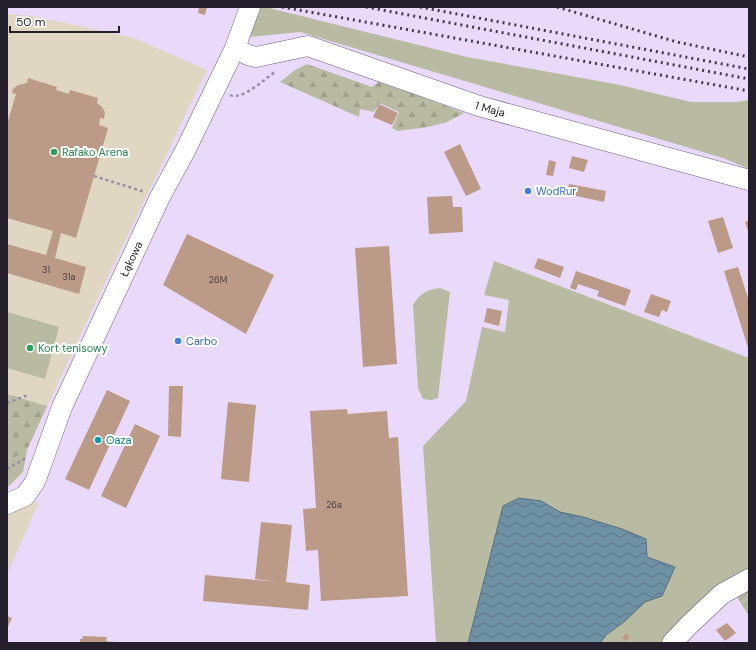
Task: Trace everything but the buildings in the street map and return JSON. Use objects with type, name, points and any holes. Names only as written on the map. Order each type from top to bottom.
[{"type":"street","name":"Łąkowa","points":[[7,504],[25,496],[35,482],[62,407],[160,197],[185,151],[235,48],[250,7]]},
{"type":"street","name":"1 Maja","points":[[235,48],[248,55],[256,57],[308,46],[479,106],[749,180]]},
{"type":"street","points":[[672,643],[722,594],[749,579]]},
{"type":"path","points":[[215,88],[233,97],[244,95],[278,69]]},
{"type":"path","points":[[94,176],[160,197]]},
{"type":"path","points":[[7,403],[28,395]]},
{"type":"shaded area","points":[[7,15],[32,16],[134,38],[207,70],[27,450],[7,462]]},
{"type":"shaded area","points":[[39,502],[7,574],[7,510],[22,505]]},
{"type":"green space","points":[[261,7],[467,57],[620,85],[691,102],[737,102],[749,100],[749,169],[723,158],[300,32],[249,37]]},
{"type":"green space","points":[[307,64],[372,87],[378,82],[464,113],[447,122],[428,127],[398,131],[392,128],[399,112],[379,103],[374,112],[360,109],[359,117],[280,82],[295,70]]},
{"type":"green space","points":[[494,261],[749,358],[749,581],[664,643],[436,643],[423,446],[466,401],[482,327],[505,332],[509,300],[484,295]]},
{"type":"green space","points":[[440,288],[450,292],[438,398],[431,400],[423,399],[418,388],[413,305],[424,293]]},
{"type":"green space","name":"Kort tenisowy","points":[[7,312],[59,327],[45,379],[7,368]]},
{"type":"green space","points":[[7,394],[47,406],[27,450],[7,462]]},
{"type":"green space","points":[[27,450],[23,472],[7,488],[7,462]]},
{"type":"green space","points":[[749,581],[749,616],[732,589]]},
{"type":"water","points":[[519,498],[541,501],[560,512],[583,517],[622,529],[646,539],[647,557],[675,567],[662,596],[645,602],[625,621],[606,635],[600,643],[468,643],[503,506]]},
{"type":"railway","points":[[282,7],[749,91]]},
{"type":"railway","points":[[366,7],[749,79]]},
{"type":"railway","points":[[420,7],[749,69]]},
{"type":"railway","points":[[557,7],[677,42],[749,57]]},
{"type":"place","name":"Rafako Arena","points":[[54,152]]},
{"type":"place","name":"WodRur","points":[[528,191]]},
{"type":"place","name":"Carbo","points":[[178,341]]},
{"type":"place","name":"Kort tenisowy","points":[[30,348]]},
{"type":"place","name":"Oaza","points":[[98,440]]}]
